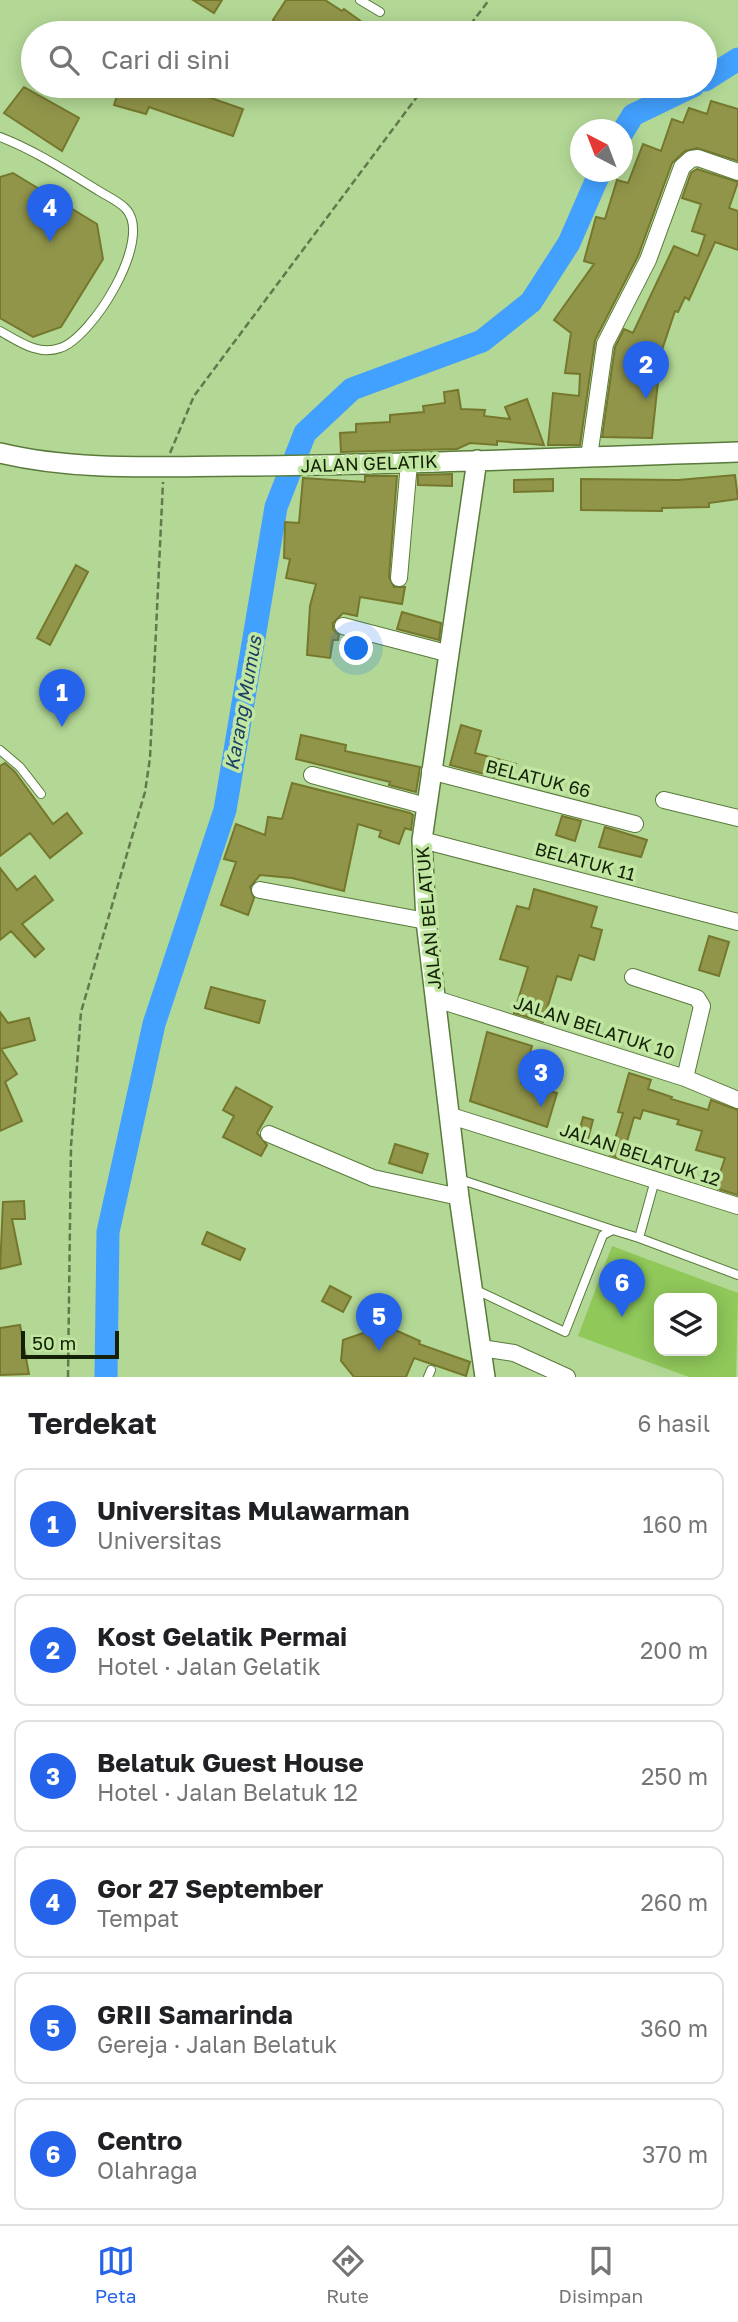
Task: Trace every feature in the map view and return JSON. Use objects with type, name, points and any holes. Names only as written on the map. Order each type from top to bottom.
[{"type":"street","points":[[589,457],[604,344],[648,260],[682,167],[691,159],[698,158],[738,173]]},
{"type":"street","name":"JALAN GELATIK","points":[[0,453],[64,464],[163,467],[318,466],[738,452]]},
{"type":"street","name":"JALAN BELATUK","points":[[477,460],[422,840],[426,921],[458,1188],[485,1377]]},
{"type":"street","points":[[399,578],[409,463]]},
{"type":"street","points":[[343,626],[450,654]]},
{"type":"street","name":"BELATUK 66","points":[[430,771],[635,824]]},
{"type":"street","points":[[312,775],[426,806]]},
{"type":"street","points":[[664,800],[738,818]]},
{"type":"street","name":"BELATUK 11","points":[[422,840],[738,922]]},
{"type":"street","points":[[260,890],[426,921]]},
{"type":"street","points":[[633,977],[697,998],[702,1006],[685,1078]]},
{"type":"street","name":"JALAN BELATUK 10","points":[[436,999],[685,1078],[738,1100]]},
{"type":"street","name":"JALAN BELATUK 12","points":[[451,1116],[738,1206]]},
{"type":"street","points":[[269,1134],[373,1178],[458,1188]]},
{"type":"street","points":[[481,1348],[514,1353],[567,1377]]},
{"type":"lane","points":[[360,0],[380,12]]},
{"type":"lane","points":[[0,137],[33,149],[127,209],[133,228],[130,258],[92,322],[61,348],[40,350],[23,345],[0,331]]},
{"type":"lane","points":[[0,750],[20,767],[41,793]]},
{"type":"lane","points":[[639,1238],[655,1180]]},
{"type":"lane","points":[[458,1188],[639,1238],[738,1275]]},
{"type":"lane","points":[[472,1288],[565,1332],[603,1235],[613,1230]]},
{"type":"path","points":[[473,21],[489,0]]},
{"type":"path","points":[[68,1377],[71,1146],[81,1012],[145,792],[150,758],[163,467],[194,396],[416,98]]},
{"type":"green space","points":[[612,1246],[738,1293],[736,1377],[689,1377],[578,1336]]},
{"type":"building","points":[[193,0],[222,0],[214,13]]},
{"type":"building","points":[[286,0],[325,0],[360,21],[275,21]]},
{"type":"building","points":[[21,91],[21,98],[44,98],[79,118],[62,151],[4,113]]},
{"type":"building","points":[[116,98],[211,98],[243,109],[233,136],[149,107],[146,114],[114,105]]},
{"type":"building","points":[[711,101],[738,109],[738,161],[697,148],[685,151],[672,163],[638,256],[595,340],[580,445],[548,445],[553,393],[579,396],[580,374],[565,373],[571,333],[554,320],[594,264],[584,261],[596,217],[605,219],[616,182],[633,182],[633,170],[643,144],[661,151],[672,119],[683,123],[689,108],[707,114]]},
{"type":"building","points":[[697,169],[738,182],[729,208],[738,211],[738,250],[715,242],[689,300],[685,297],[678,312],[675,311],[661,353],[652,438],[602,437],[615,347],[624,329],[633,333],[674,246],[698,256],[705,235],[692,231],[701,204],[682,198],[691,173]]},
{"type":"building","points":[[13,173],[97,224],[103,259],[61,327],[33,337],[0,318],[0,177]]},
{"type":"building","points":[[458,390],[461,409],[485,410],[484,416],[510,419],[505,407],[527,399],[544,445],[497,441],[497,445],[470,443],[457,449],[341,452],[340,433],[356,432],[356,424],[390,422],[390,415],[424,412],[423,406],[445,403],[444,392]]},
{"type":"building","points":[[452,474],[452,486],[418,485],[418,475]]},
{"type":"building","points":[[735,475],[738,499],[709,503],[709,507],[662,508],[662,511],[581,510],[581,479],[678,480]]},
{"type":"building","points":[[365,476],[397,476],[389,577],[394,587],[405,587],[402,604],[360,597],[357,616],[343,613],[333,623],[333,629],[339,635],[338,640],[333,640],[330,658],[307,655],[310,606],[316,584],[286,578],[290,559],[284,558],[285,522],[299,523],[303,478],[365,482]]},
{"type":"building","points":[[553,479],[553,491],[514,492],[514,480]]},
{"type":"building","points":[[76,565],[88,572],[50,645],[37,638]]},
{"type":"building","points":[[402,612],[441,623],[439,640],[397,629]]},
{"type":"building","points":[[461,725],[481,731],[475,753],[516,764],[511,781],[450,765]]},
{"type":"building","points":[[301,735],[346,745],[345,751],[420,767],[416,792],[389,785],[390,782],[296,759]]},
{"type":"building","points":[[5,763],[15,772],[53,824],[67,813],[82,833],[50,858],[30,833],[0,856],[0,766]]},
{"type":"building","points":[[292,783],[410,813],[413,815],[411,830],[405,828],[399,844],[379,837],[381,831],[358,824],[344,891],[292,878],[260,875],[250,887],[254,898],[248,915],[221,905],[236,862],[224,859],[236,824],[265,835],[268,817],[282,819]]},
{"type":"building","points":[[562,816],[581,821],[575,841],[556,835]]},
{"type":"building","points":[[605,827],[647,840],[641,857],[599,847]]},
{"type":"building","points":[[0,868],[17,890],[35,876],[53,900],[22,924],[44,949],[35,957],[11,931],[0,940]]},
{"type":"building","points":[[534,889],[597,907],[591,927],[602,930],[594,960],[579,955],[571,980],[557,976],[543,1022],[514,1013],[528,967],[500,959],[517,906],[529,909]]},
{"type":"building","points":[[709,936],[729,942],[719,976],[699,970]]},
{"type":"building","points":[[211,987],[265,1001],[259,1023],[205,1008]]},
{"type":"building","points":[[0,1012],[8,1023],[29,1018],[35,1040],[1,1049],[17,1074],[5,1082],[22,1121],[0,1131]]},
{"type":"building","points":[[487,1032],[532,1046],[521,1083],[557,1093],[547,1127],[470,1101]]},
{"type":"building","points":[[629,1073],[651,1080],[648,1089],[672,1097],[671,1099],[708,1110],[711,1100],[738,1110],[738,1195],[715,1188],[725,1158],[696,1150],[702,1131],[677,1124],[679,1120],[643,1110],[640,1119],[634,1117],[622,1159],[610,1155],[623,1113],[618,1112]]},
{"type":"building","points":[[236,1087],[272,1107],[257,1133],[267,1145],[261,1156],[223,1137],[234,1116],[223,1110]]},
{"type":"building","points":[[583,1117],[593,1120],[588,1139],[578,1136]]},
{"type":"building","points":[[395,1144],[428,1154],[422,1173],[389,1163]]},
{"type":"building","points":[[24,1201],[25,1219],[12,1219],[21,1264],[0,1269],[3,1202]]},
{"type":"building","points":[[207,1232],[245,1249],[240,1260],[202,1244]]},
{"type":"building","points":[[330,1286],[351,1297],[343,1312],[322,1301]]},
{"type":"building","points":[[20,1325],[29,1374],[0,1375],[0,1328]]},
{"type":"building","points":[[395,1330],[420,1341],[419,1344],[470,1362],[466,1376],[414,1358],[406,1377],[354,1377],[341,1361],[343,1340],[369,1331]]},
{"type":"waterway","name":"Karang Mumus","points":[[717,72],[738,59]]},
{"type":"waterway","name":"Karang Mumus","points":[[631,119],[633,115],[668,98]]},
{"type":"waterway","name":"Karang Mumus","points":[[106,1377],[108,1232],[154,1024],[225,810],[276,507],[305,433],[352,389],[482,341],[531,302],[569,243],[596,182]]},
{"type":"place","name":"Gor 27 September","points":[[50,242]]},
{"type":"place","name":"Kost Gelatik Permai","points":[[646,399]]},
{"type":"place","name":"Universitas Mulawarman","points":[[62,727]]},
{"type":"place","name":"Belatuk Guest House","points":[[541,1107]]},
{"type":"place","name":"Centro","points":[[622,1317]]},
{"type":"place","name":"GRII Samarinda","points":[[379,1351]]}]
